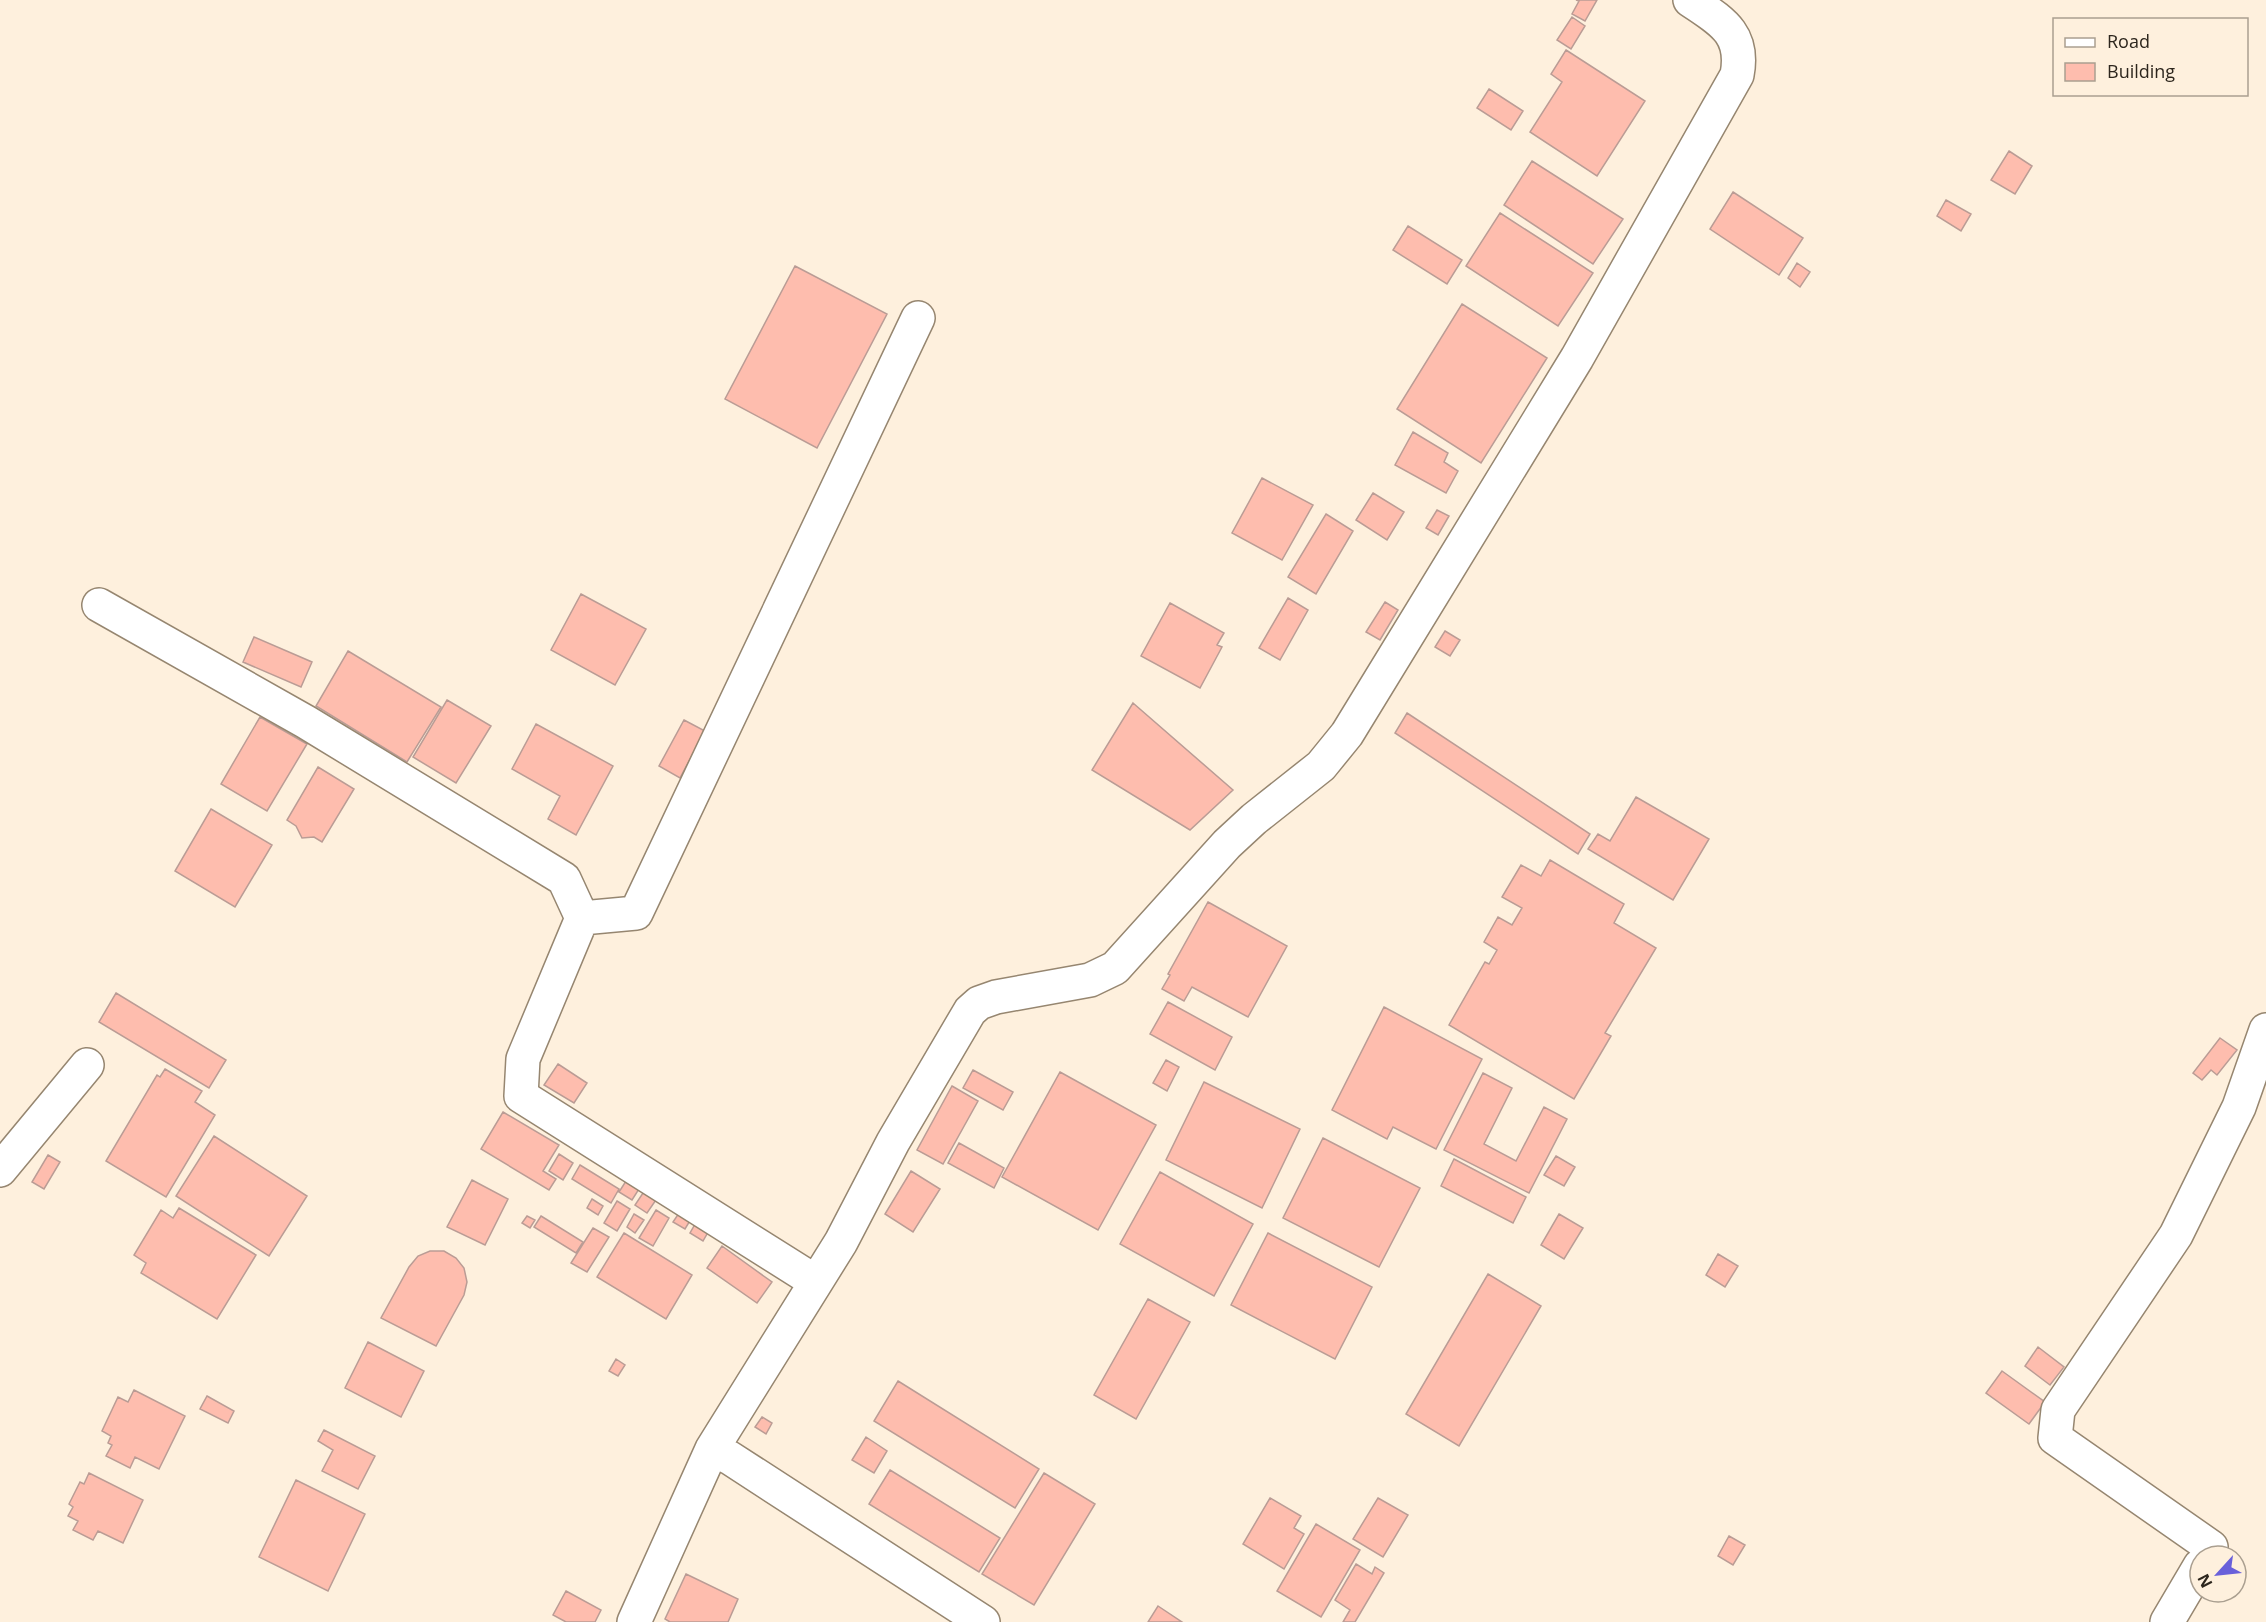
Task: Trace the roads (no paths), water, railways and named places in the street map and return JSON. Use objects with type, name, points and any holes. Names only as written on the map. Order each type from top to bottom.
[{"type":"street","points":[[634,1622],[712,1449],[841,1242],[893,1142],[970,1011],[979,1003],[996,997],[1090,980],[1115,968],[1227,844],[1254,819],[1321,766],[1347,734],[1577,358],[1737,75],[1740,61],[1733,35],[1725,24],[1690,0]]},
{"type":"street","points":[[582,918],[636,913],[918,318]]},
{"type":"street","points":[[99,605],[306,722],[564,879],[582,918],[523,1059],[521,1096],[816,1282]]},
{"type":"street","points":[[2207,1544],[2055,1438],[2058,1410],[2176,1235],[2239,1107],[2266,1030]]},
{"type":"street","points":[[0,1170],[87,1065]]},
{"type":"street","points":[[712,1449],[730,1458],[983,1622]]},
{"type":"street","points":[[2167,1622],[2188,1586]]}]
